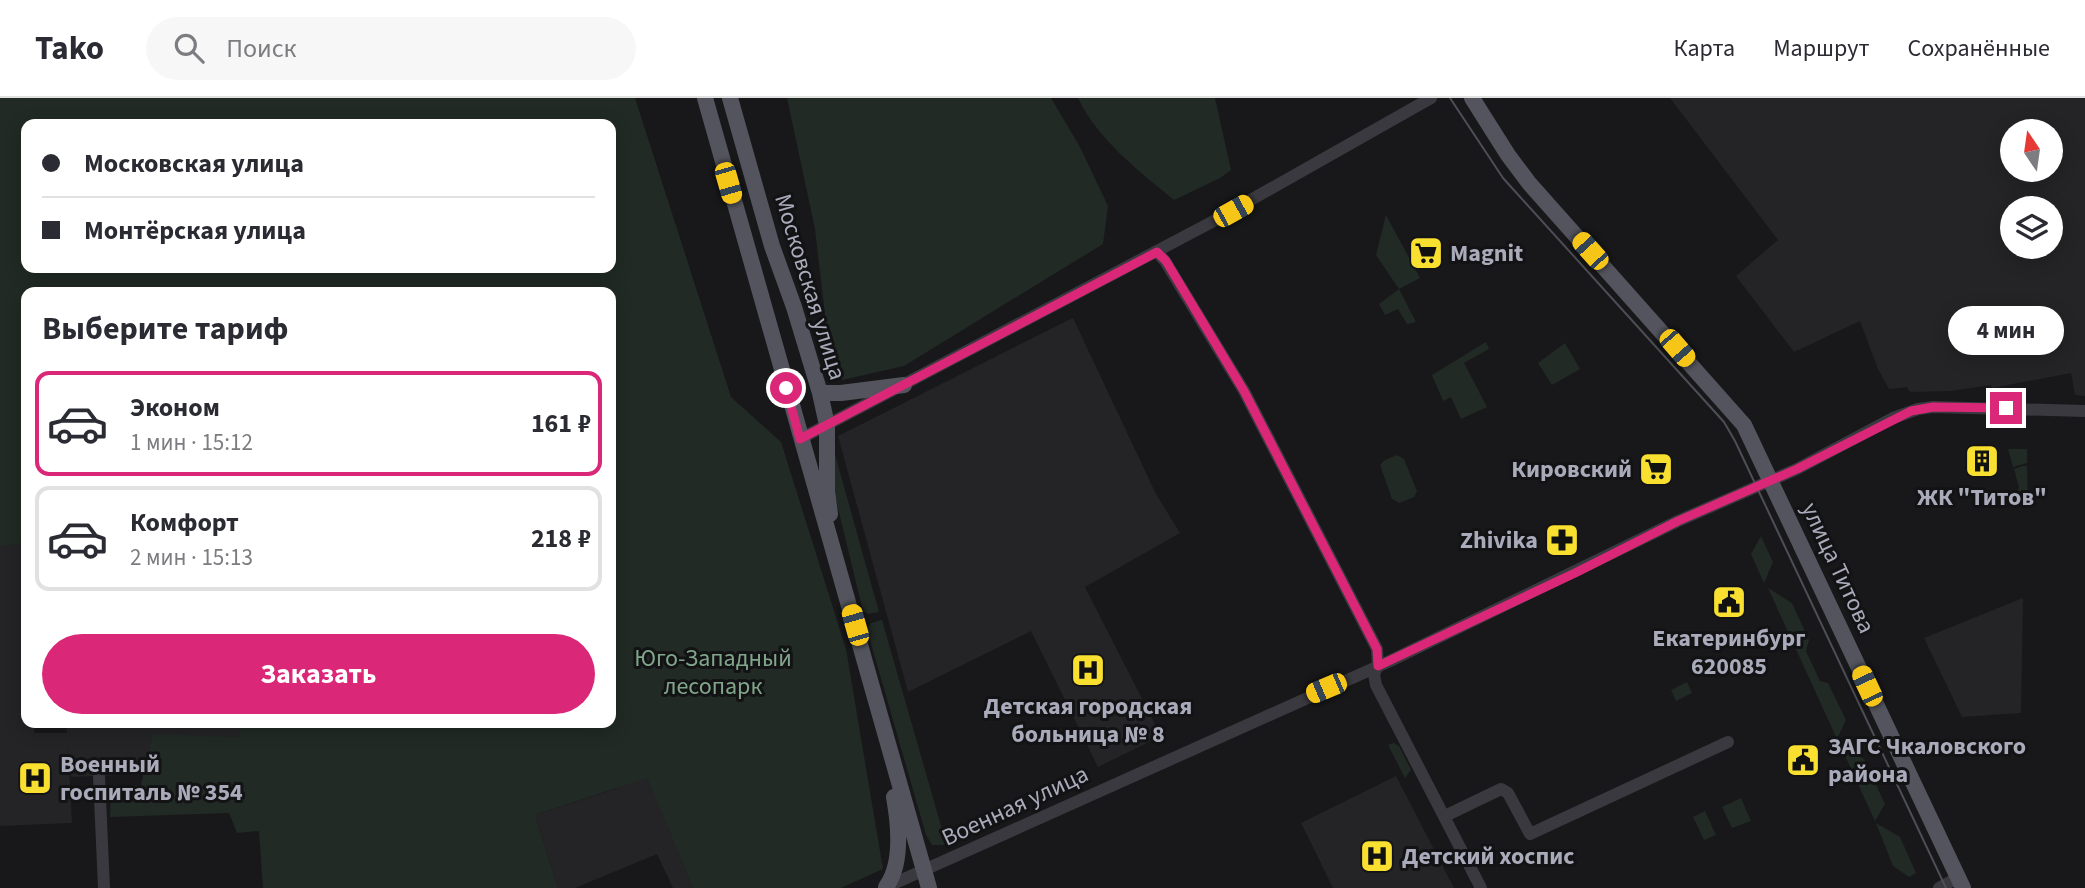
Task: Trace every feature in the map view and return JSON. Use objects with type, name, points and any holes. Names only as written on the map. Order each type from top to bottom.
[{"type":"main road","name":"Московская улица","points":[[705,98],[929,888]]},
{"type":"main road","name":"Московская улица","points":[[730,98],[772,246],[820,393],[827,425],[827,491],[840,575]]},
{"type":"main road","name":"улица Титова","points":[[1472,98],[1529,183],[1738,417],[1751,436],[1960,883]]},
{"type":"main road","points":[[820,393],[904,385]]},
{"type":"main road","points":[[885,888],[895,872],[899,824],[890,773],[892,761]]},
{"type":"street","points":[[800,439],[1157,252],[1431,98]]},
{"type":"street","points":[[1157,252],[1166,261],[1259,419],[1377,649],[1378,666],[1374,674],[1376,685],[1481,888]]},
{"type":"street","name":"Военная улица","points":[[885,888],[1378,666],[1797,469],[1893,418],[1918,408],[2085,411]]},
{"type":"street","points":[[1445,816],[1501,789],[1508,793],[1530,834],[1728,741]]},
{"type":"street","points":[[99,776],[103,888]]},
{"type":"street","points":[[1938,888],[1960,883]]},
{"type":"shaded area","points":[[1670,98],[2085,98],[2085,396],[2075,395],[2071,373],[1992,388],[1991,385],[1951,391],[1910,392],[1907,387],[1889,389],[1878,369],[1860,321],[1794,352],[1736,276],[1778,240]]},
{"type":"shaded area","points":[[1073,318],[1156,494],[1180,533],[1085,587],[1161,736],[1098,767],[1031,631],[908,692],[838,436]]},
{"type":"shaded area","points":[[21,544],[21,728],[34,728],[34,733],[67,733],[66,728],[297,728],[299,768],[71,777],[68,747],[72,823],[0,826],[0,547]]},
{"type":"shaded area","points":[[2023,598],[2021,713],[1962,717],[1924,638]]},
{"type":"shaded area","points":[[641,762],[693,888],[673,888],[657,854],[575,888],[558,888],[535,815],[618,788]]},
{"type":"shaded area","name":"Детский хоспис","points":[[1396,776],[1454,888],[1333,888],[1301,823]]},
{"type":"green space","name":"Юго-Западный лесопарк","points":[[0,98],[635,98],[731,397],[781,442],[846,649],[883,869],[841,888],[693,888],[647,778],[535,815],[558,888],[263,888],[259,831],[237,833],[229,813],[110,817],[111,785],[141,785],[153,734],[239,737],[240,728],[616,728],[616,287],[21,287],[21,544],[0,547]]},
{"type":"green space","points":[[787,98],[1051,98],[1080,147],[1108,206],[1103,244],[904,366],[842,380],[827,332],[815,229]]},
{"type":"green space","points":[[1078,98],[1215,98],[1231,170],[1174,200],[1108,141]]},
{"type":"green space","points":[[1386,215],[1420,278],[1399,289],[1376,255]]},
{"type":"green space","points":[[1399,289],[1416,322],[1407,324],[1398,309],[1385,315],[1379,304]]},
{"type":"green space","points":[[1486,342],[1489,349],[1464,363],[1487,407],[1461,419],[1451,397],[1443,401],[1432,375]]},
{"type":"green space","points":[[1565,343],[1580,369],[1552,385],[1538,363]]},
{"type":"green space","points":[[833,447],[879,612],[868,614],[863,611],[833,488]]},
{"type":"green space","points":[[2008,449],[2027,449],[2027,463],[2013,467]]},
{"type":"green space","points":[[1397,455],[1404,459],[1417,491],[1414,497],[1399,503],[1392,499],[1380,465]]},
{"type":"green space","points":[[2027,466],[2028,500],[2020,503],[2014,469]]},
{"type":"green space","points":[[1761,536],[1773,562],[1764,583],[1751,554]]},
{"type":"green space","points":[[1768,588],[1792,603],[1809,640],[1806,651],[1820,681],[1828,683],[1846,720],[1837,739]]},
{"type":"green space","points":[[882,620],[946,843],[943,845],[932,845],[926,835],[867,630],[871,623]]},
{"type":"green space","points":[[1687,682],[1692,693],[1676,701],[1671,690]]},
{"type":"green space","points":[[1393,743],[1399,746],[1411,770],[1405,778],[1388,745]]},
{"type":"green space","points":[[1840,745],[1864,759],[1885,804],[1875,821]]},
{"type":"green space","points":[[1741,798],[1751,821],[1732,828],[1722,807]]},
{"type":"green space","points":[[1705,811],[1716,835],[1704,840],[1693,817]]},
{"type":"green space","points":[[1876,823],[1900,837],[1916,873],[1909,877],[1893,866]]},
{"type":"tram line","points":[[1450,98],[1503,178],[1724,422],[1946,888]]},
{"type":"place","name":"Magnit","points":[[1426,253]]},
{"type":"place","name":"ЖК \"Титов\"","points":[[1982,461]]},
{"type":"place","name":"Кировский","points":[[1656,469]]},
{"type":"place","name":"Zhivika","points":[[1562,540]]},
{"type":"place","name":"Екатеринбург 620085","points":[[1729,602]]},
{"type":"place","name":"Детская городская больница № 8","points":[[1088,670]]},
{"type":"place","name":"ЗАГС Чкаловского района","points":[[1803,760]]},
{"type":"place","name":"Военный госпиталь № 354","points":[[35,778]]},
{"type":"place","name":"Детский хоспис","points":[[1377,856]]},
{"type":"route","points":[[786,388],[800,439],[1157,252],[1166,261],[1265,429],[1377,649],[1378,666],[1678,521],[1755,485],[1797,469],[1893,418],[1918,408],[2006,408]]}]
